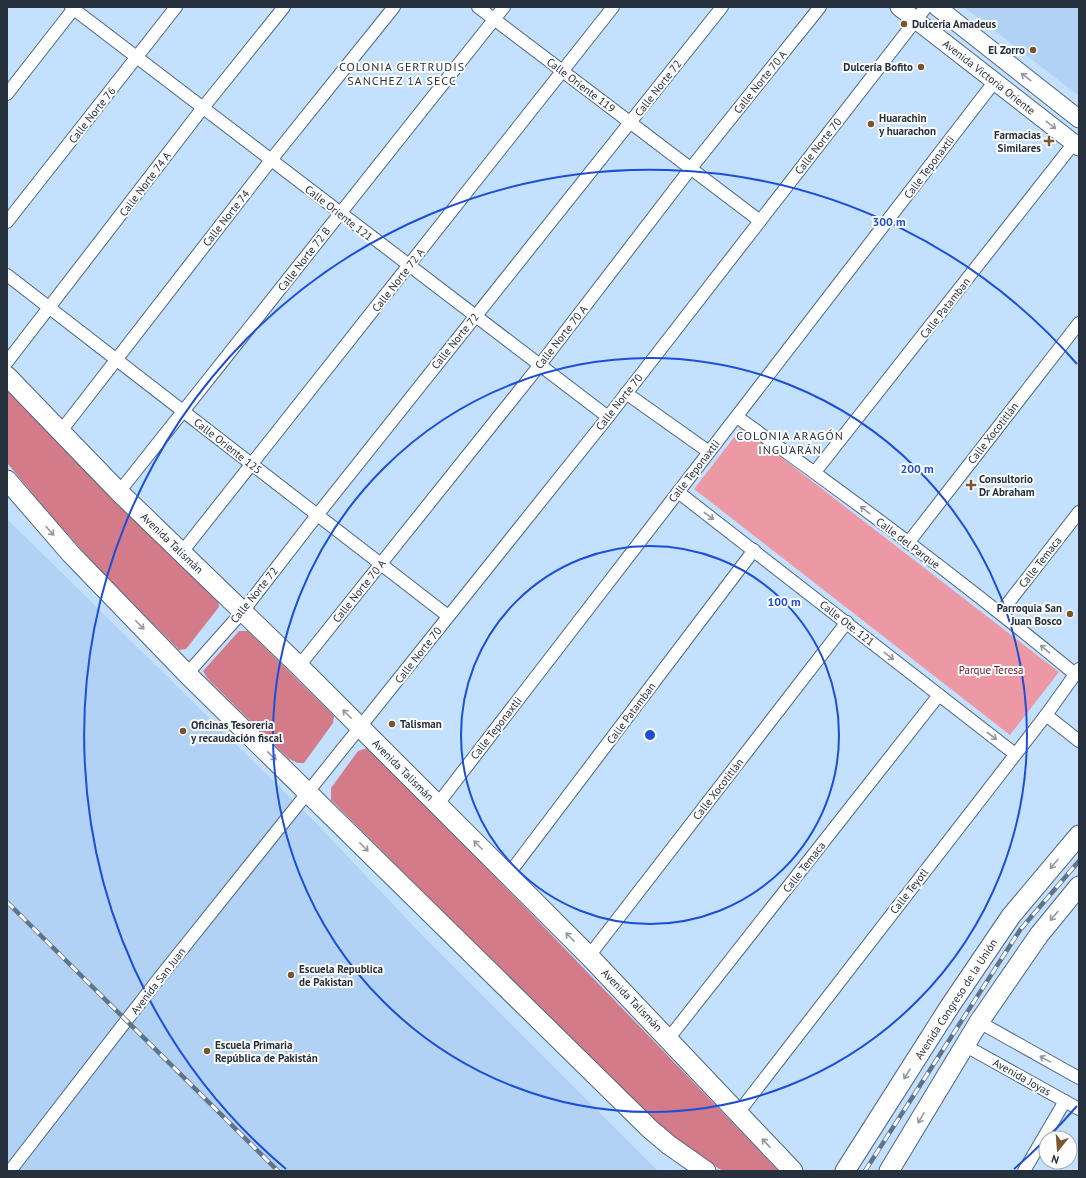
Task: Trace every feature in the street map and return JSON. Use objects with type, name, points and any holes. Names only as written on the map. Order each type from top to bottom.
[{"type":"main road","name":"Avenida Talismán","points":[[7,376],[119,492],[299,666],[589,956],[669,1038],[793,1171]]},
{"type":"main road","points":[[7,480],[71,554],[187,674],[650,1129],[668,1145],[706,1171]]},
{"type":"main road","name":"Avenida Congreso de la Unión","points":[[845,1171],[950,1006],[1011,916],[1079,835]]},
{"type":"main road","points":[[889,1171],[979,1022],[1039,935],[1079,886]]},
{"type":"street","name":"Calle Norte 76","points":[[7,222],[176,7]]},
{"type":"street","name":"Calle Norte 74 A","points":[[7,362],[202,108],[284,7]]},
{"type":"street","name":"Calle Norte 74","points":[[61,431],[271,160],[394,7]]},
{"type":"street","name":"Calle Oriente 119","points":[[478,7],[760,221]]},
{"type":"street","name":"Calle Norte 72 B","points":[[119,492],[504,7]]},
{"type":"street","name":"Calle Norte 72 A","points":[[182,552],[409,267],[613,7]]},
{"type":"street","name":"Calle Norte 72","points":[[187,674],[242,611],[722,7]]},
{"type":"street","name":"Calle Norte 70 A","points":[[299,666],[539,366],[691,168],[820,7]]},
{"type":"street","name":"Avenida Victoria Oriente","points":[[899,7],[1077,145]]},
{"type":"street","name":"Calle Norte 70","points":[[309,793],[448,616],[608,417],[926,7]]},
{"type":"street","name":"Avenida Victoria Oriente","points":[[937,7],[1079,119]]},
{"type":"street","name":"Calle Oriente 121","points":[[73,8],[409,267],[608,417]]},
{"type":"street","points":[[7,94],[73,8]]},
{"type":"street","name":"Calle Teponaxtli","points":[[437,805],[995,81]]},
{"type":"street","name":"Calle Patamban","points":[[815,472],[1077,145]]},
{"type":"street","name":"Calle Oriente 125","points":[[7,275],[252,465],[382,563],[448,616]]},
{"type":"street","name":"Calle Xocotitlán","points":[[908,543],[1079,323]]},
{"type":"street","points":[[626,393],[709,452]]},
{"type":"street","name":"Calle del Parque","points":[[737,417],[815,472],[1077,672]]},
{"type":"street","points":[[7,486],[29,507]]},
{"type":"street","name":"Calle Ote. 121","points":[[678,492],[1015,754]]},
{"type":"street","name":"Calle Temaca","points":[[1000,612],[1079,512]]},
{"type":"street","name":"Calle Patamban","points":[[508,875],[754,550]]},
{"type":"street","name":"Calle Xocotitlán","points":[[589,956],[847,622]]},
{"type":"street","name":"Calle Teyotl","points":[[738,1113],[1046,715],[1077,672]]},
{"type":"street","name":"Calle Temaca","points":[[669,1038],[939,695]]},
{"type":"street","points":[[1046,715],[1079,741]]},
{"type":"street","name":"Avenida San Juan","points":[[10,1171],[160,977],[309,793]]},
{"type":"street","points":[[979,1022],[1078,1076]]},
{"type":"street","name":"Avenida Joyas","points":[[964,1045],[1079,1109]]},
{"type":"street","points":[[1024,1171],[1065,1101]]},
{"type":"shaded area","points":[[964,7],[1079,7],[1079,96]]},
{"type":"shaded area","points":[[7,390],[218,599],[219,607],[186,649],[179,650],[98,568],[53,518],[7,463]]},
{"type":"shaded area","points":[[7,519],[315,822],[423,936],[658,1171],[7,1171]]},
{"type":"shaded area","points":[[239,631],[248,631],[334,716],[333,723],[304,763],[298,763],[289,759],[207,678],[203,671]]},
{"type":"shaded area","points":[[367,748],[379,756],[779,1171],[723,1171],[685,1148],[628,1096],[331,800],[331,788],[358,751]]},
{"type":"green space","name":"Parque Teresa","points":[[742,427],[1059,672],[1010,735],[694,489]]},
{"type":"railway","points":[[865,1171],[1020,930],[1079,861]]},
{"type":"railway","points":[[7,902],[278,1171]]},
{"type":"place","name":"Dulcería Amadeus","points":[[904,24]]},
{"type":"place","name":"El Zorro","points":[[1033,50]]},
{"type":"place","name":"Dulcería Bofito","points":[[921,67]]},
{"type":"place","name":"Huarachin y huarachon","points":[[871,124]]},
{"type":"place","name":"Farmacias Similares","points":[[1049,141]]},
{"type":"place","name":"Consultorio Dr Abraham","points":[[971,485]]},
{"type":"place","name":"Parroquia San Juan Bosco","points":[[1070,614]]},
{"type":"place","name":"Talisman","points":[[392,724]]},
{"type":"place","name":"Oficinas Tesoreria y recaudación fiscal","points":[[183,731]]},
{"type":"place","name":"Escuela Republica de Pakistan","points":[[291,975]]},
{"type":"place","name":"Escuela Primaria República de Pakistán","points":[[207,1051]]},
{"type":"district","name":"COLONIA GERTRUDIS SANCHEZ 1A SECC","points":[[402,74]]},
{"type":"district","name":"COLONIA ARAGÓN INGUARÁN","points":[[790,443]]}]
